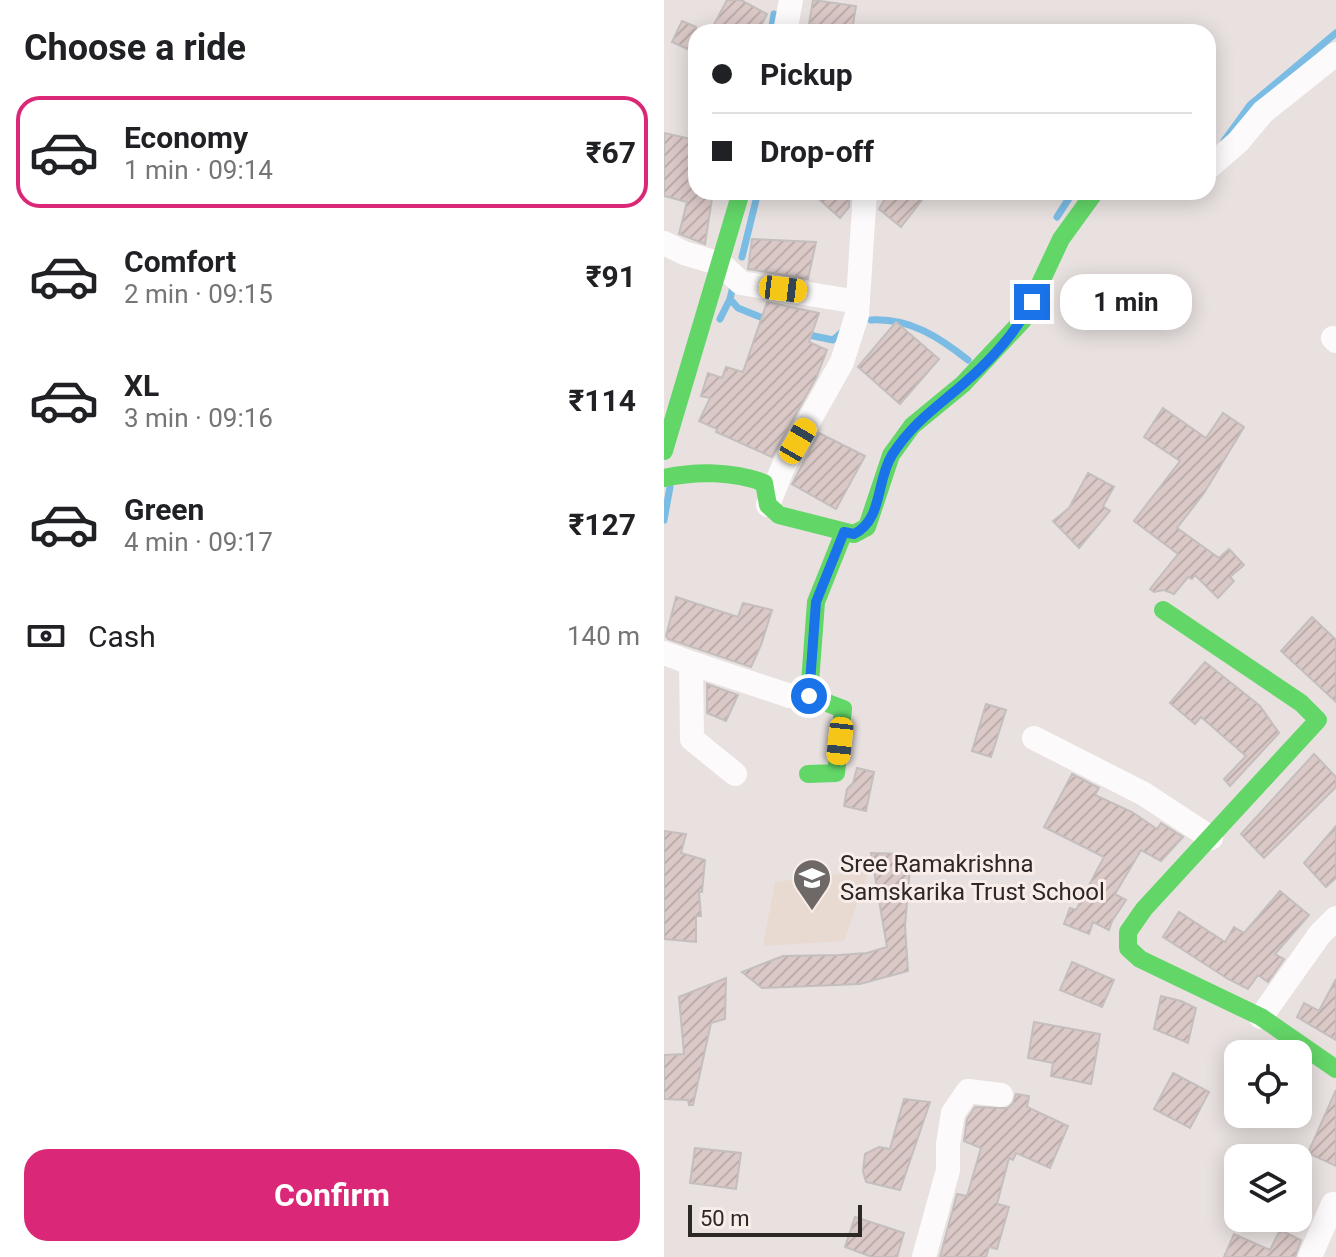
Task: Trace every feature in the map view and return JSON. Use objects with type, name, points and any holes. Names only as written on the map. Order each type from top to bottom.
[{"type":"street","points":[[1216,161],[1238,142],[1263,112],[1336,54]]},
{"type":"street","points":[[664,451],[739,200]]},
{"type":"street","points":[[768,505],[783,467],[842,362],[857,315],[864,200]]},
{"type":"street","points":[[664,478],[724,476],[759,480],[764,483],[768,505],[779,515],[854,534],[867,527],[886,466],[912,426],[963,384],[1023,320],[1061,239],[1089,200]]},
{"type":"street","points":[[664,243],[684,253],[721,264],[741,283],[858,302]]},
{"type":"street","points":[[808,774],[836,773],[843,709],[809,696],[816,602],[844,532]]},
{"type":"street","points":[[1163,610],[1301,703],[1318,720],[1131,926],[1126,939],[1128,948],[1140,959],[1261,1017],[1336,1069]]},
{"type":"street","points":[[664,653],[790,696]]},
{"type":"street","points":[[691,663],[692,739],[735,774]]},
{"type":"street","points":[[1034,738],[1144,794],[1211,838]]},
{"type":"street","points":[[1261,1017],[1320,934],[1336,918]]},
{"type":"street","points":[[924,1257],[948,1170],[953,1113],[968,1091],[1001,1095]]},
{"type":"street","points":[[1310,1257],[1333,1204]]},
{"type":"shaded area","name":"Sree Ramakrishna Samskarika Trust School","points":[[869,870],[844,941],[763,946],[775,882]]},
{"type":"building","points":[[727,0],[741,0],[767,14],[762,24],[714,24]]},
{"type":"building","points":[[813,0],[856,6],[853,24],[809,24]]},
{"type":"building","points":[[682,21],[689,24],[688,49],[672,42]]},
{"type":"building","points":[[664,133],[688,138],[688,200],[712,200],[705,244],[679,234],[687,202],[664,196]]},
{"type":"building","points":[[820,200],[849,200],[849,207],[840,218]]},
{"type":"building","points":[[884,200],[922,200],[901,227],[879,209]]},
{"type":"building","points":[[752,239],[816,242],[808,279],[748,269]]},
{"type":"building","points":[[767,302],[819,313],[809,342],[827,350],[816,378],[772,457],[699,421],[710,398],[701,396],[708,373],[722,378],[726,367],[743,372]]},
{"type":"building","points":[[896,322],[939,359],[900,404],[858,367]]},
{"type":"building","points":[[1163,408],[1206,438],[1223,413],[1244,427],[1204,493],[1177,528],[1219,558],[1229,549],[1244,565],[1230,577],[1234,581],[1218,598],[1195,575],[1192,579],[1188,577],[1174,594],[1150,589],[1178,554],[1134,521],[1180,461],[1144,437]]},
{"type":"building","points":[[819,433],[865,456],[836,509],[792,484]]},
{"type":"building","points":[[1088,473],[1114,487],[1103,506],[1110,511],[1079,548],[1053,521],[1069,508]]},
{"type":"building","points":[[676,597],[738,617],[743,603],[772,610],[751,667],[668,639],[666,636]]},
{"type":"building","points":[[1312,617],[1336,640],[1336,702],[1281,651]]},
{"type":"building","points":[[1205,662],[1260,706],[1279,733],[1230,786],[1224,779],[1246,756],[1201,717],[1195,724],[1170,703]]},
{"type":"building","points":[[707,684],[738,695],[726,721],[707,713]]},
{"type":"building","points":[[986,704],[1006,710],[991,757],[972,751]]},
{"type":"building","points":[[1314,754],[1336,777],[1336,787],[1264,858],[1241,834]]},
{"type":"building","points":[[857,768],[874,772],[866,811],[844,806],[847,789],[853,783]]},
{"type":"building","points":[[1072,774],[1099,788],[1095,795],[1132,812],[1157,829],[1161,823],[1183,837],[1161,861],[1141,850],[1115,894],[1126,900],[1109,930],[1093,922],[1089,934],[1064,924],[1070,908],[1076,910],[1104,857],[1044,827]]},
{"type":"building","points":[[1336,826],[1336,878],[1326,887],[1304,863]]},
{"type":"building","points":[[664,831],[686,834],[681,853],[705,860],[702,892],[699,892],[701,916],[696,916],[696,942],[664,939]]},
{"type":"building","points":[[871,853],[906,854],[910,867],[905,926],[908,971],[860,984],[762,988],[742,972],[783,956],[867,953],[887,947]]},
{"type":"building","points":[[1280,891],[1309,915],[1275,954],[1284,959],[1268,982],[1258,975],[1248,989],[1163,937],[1179,912],[1225,942],[1234,927],[1244,933]]},
{"type":"building","points":[[1072,962],[1114,980],[1102,1007],[1060,990]]},
{"type":"building","points":[[726,978],[725,1019],[711,1023],[693,1105],[689,1105],[688,1100],[664,1099],[664,1055],[684,1054],[679,997]]},
{"type":"building","points":[[1336,979],[1336,1040],[1297,1017],[1304,1003],[1319,1011]]},
{"type":"building","points":[[1161,996],[1196,1008],[1188,1043],[1154,1029]]},
{"type":"building","points":[[1034,1022],[1100,1034],[1091,1084],[1051,1076],[1053,1063],[1028,1058]]},
{"type":"building","points":[[1173,1073],[1209,1092],[1190,1128],[1154,1109]]},
{"type":"building","points":[[1336,1090],[1336,1166],[1312,1155],[1312,1144]]},
{"type":"building","points":[[1016,1094],[1029,1096],[1027,1107],[1068,1126],[1050,1168],[1016,1153],[1013,1160],[1009,1158],[997,1204],[1009,1207],[997,1249],[989,1247],[986,1257],[940,1257],[957,1194],[967,1196],[981,1148],[964,1141],[967,1119],[975,1107],[1008,1108]]},
{"type":"building","points":[[904,1099],[930,1102],[900,1190],[866,1182],[863,1171],[865,1154],[879,1147],[890,1149]]},
{"type":"building","points":[[695,1148],[741,1153],[736,1189],[690,1183]]},
{"type":"building","points":[[855,1217],[904,1233],[897,1257],[872,1257],[845,1247]]},
{"type":"building","points":[[1279,1232],[1301,1240],[1295,1257],[1224,1257],[1234,1234],[1270,1250]]},
{"type":"waterway","points":[[772,24],[774,14]]},
{"type":"waterway","points":[[1224,141],[1250,105],[1336,33]]},
{"type":"waterway","points":[[742,257],[756,200]]},
{"type":"waterway","points":[[1057,217],[1068,200]]},
{"type":"waterway","points":[[720,319],[733,286]]},
{"type":"waterway","points":[[730,299],[738,308],[770,321]]},
{"type":"waterway","points":[[871,320],[911,326],[946,344],[968,360]]},
{"type":"waterway","points":[[804,334],[833,340],[843,331]]},
{"type":"waterway","points":[[664,520],[670,487]]},
{"type":"traffic: fast","points":[[664,451],[739,200]]},
{"type":"traffic: fast","points":[[664,478],[714,473],[740,476],[764,483],[768,505],[779,515],[854,534],[867,527],[891,455],[912,426],[963,384],[1023,320],[1061,239],[1089,200]]},
{"type":"traffic: fast","points":[[808,774],[836,773],[843,709],[809,696],[816,602],[844,532]]},
{"type":"traffic: fast","points":[[1163,610],[1301,703],[1318,720],[1144,909],[1128,932],[1128,948],[1140,959],[1261,1017],[1336,1069]]},
{"type":"place","name":"Sree Ramakrishna Samskarika Trust School","points":[[812,912]]},
{"type":"route","points":[[809,696],[816,602],[844,532],[854,534],[867,527],[886,466],[912,426],[963,384],[1000,347],[1023,320],[1032,302]]}]
